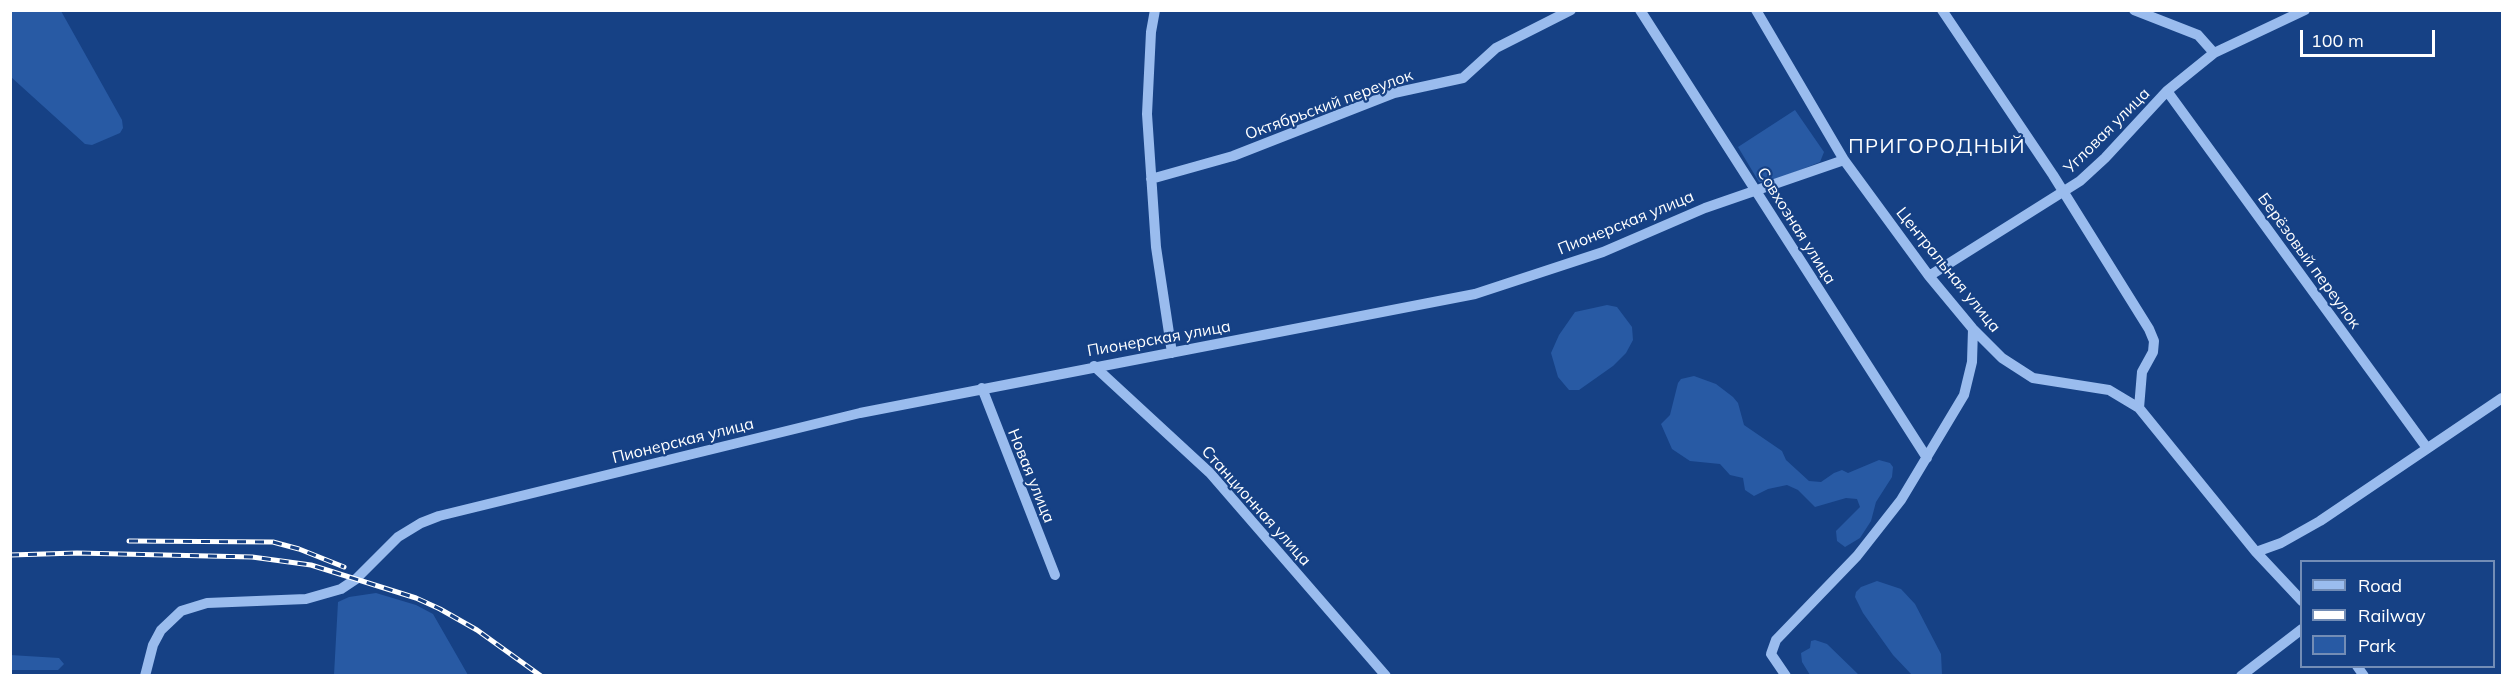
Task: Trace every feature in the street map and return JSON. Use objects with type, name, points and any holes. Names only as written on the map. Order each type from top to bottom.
[{"type":"street","points":[[1155,10],[1151,32],[1147,114],[1156,247],[1172,353]]},
{"type":"street","name":"Октябрьский переулок","points":[[1151,179],[1233,156],[1394,93],[1463,78],[1496,48],[1571,10]]},
{"type":"street","name":"Совхозная улица","points":[[1640,10],[1927,458]]},
{"type":"street","name":"Центральная улица","points":[[1756,10],[1844,160],[1929,276],[1973,329],[2002,358],[2033,378],[2109,390],[2139,408],[2256,552],[2300,600]]},
{"type":"street","points":[[1941,10],[1971,50],[2149,329],[2154,341],[2153,352],[2142,372],[2139,408]]},
{"type":"street","points":[[2134,10],[2198,35],[2205,40],[2214,53]]},
{"type":"street","name":"Угловая улица","points":[[1929,276],[2063,194],[2105,158],[2167,91],[2214,53],[2305,10]]},
{"type":"street","name":"Берёзовый переулок","points":[[2167,91],[2427,448]]},
{"type":"street","name":"Пионерская улица","points":[[145,675],[153,645],[161,630],[181,610],[207,603],[306,598],[341,589],[356,579],[398,537],[440,516],[861,413],[1094,366],[1475,294],[1604,252],[1705,208],[1757,192],[1844,160]]},
{"type":"street","points":[[1786,675],[1772,654],[1776,640],[1883,526],[1927,458],[1967,385],[1972,362],[1973,329]]},
{"type":"street","name":"Станционная улица","points":[[1094,366],[1210,473],[1386,675]]},
{"type":"street","name":"Новая улица","points":[[982,388],[1055,575]]},
{"type":"street","points":[[2256,552],[2281,543],[2320,521],[2502,398]]},
{"type":"street","points":[[2241,675],[2300,630]]},
{"type":"green space","points":[[10,11],[61,11],[122,120],[123,128],[120,133],[92,145],[85,144],[11,77]]},
{"type":"green space","points":[[1795,110],[1824,152],[1820,162],[1770,182],[1759,182],[1738,147]]},
{"type":"green space","points":[[1607,305],[1617,307],[1632,327],[1633,340],[1626,353],[1613,366],[1579,390],[1569,390],[1558,377],[1551,353],[1559,335],[1575,312]]},
{"type":"green space","points":[[1694,376],[1716,384],[1733,397],[1738,403],[1744,425],[1782,451],[1786,460],[1809,481],[1821,482],[1834,473],[1842,470],[1848,473],[1879,460],[1890,463],[1893,467],[1892,477],[1876,502],[1871,521],[1860,538],[1845,547],[1837,541],[1836,531],[1860,507],[1857,499],[1846,498],[1815,507],[1798,490],[1787,485],[1768,489],[1754,496],[1745,490],[1743,478],[1730,475],[1720,464],[1690,461],[1672,449],[1661,424],[1670,415],[1678,383],[1681,379]]},
{"type":"green space","points":[[1877,581],[1901,589],[1915,604],[1941,654],[1942,675],[1912,675],[1893,655],[1863,613],[1855,597],[1856,592],[1861,587]]},
{"type":"green space","points":[[376,593],[416,605],[433,614],[468,675],[334,675],[338,602],[349,597]]},
{"type":"green space","points":[[1811,641],[1827,644],[1859,675],[1810,675],[1802,662],[1801,653],[1810,648]]},
{"type":"green space","points":[[10,655],[59,658],[64,664],[58,670],[11,670]]},
{"type":"railway","points":[[129,541],[273,542],[299,549],[344,567]]},
{"type":"railway","points":[[10,555],[77,553],[252,557],[311,565],[416,598],[440,609],[477,630],[541,676]]},
{"type":"district","name":"ПРИГОРОДНЫЙ","points":[[1937,147]]}]
